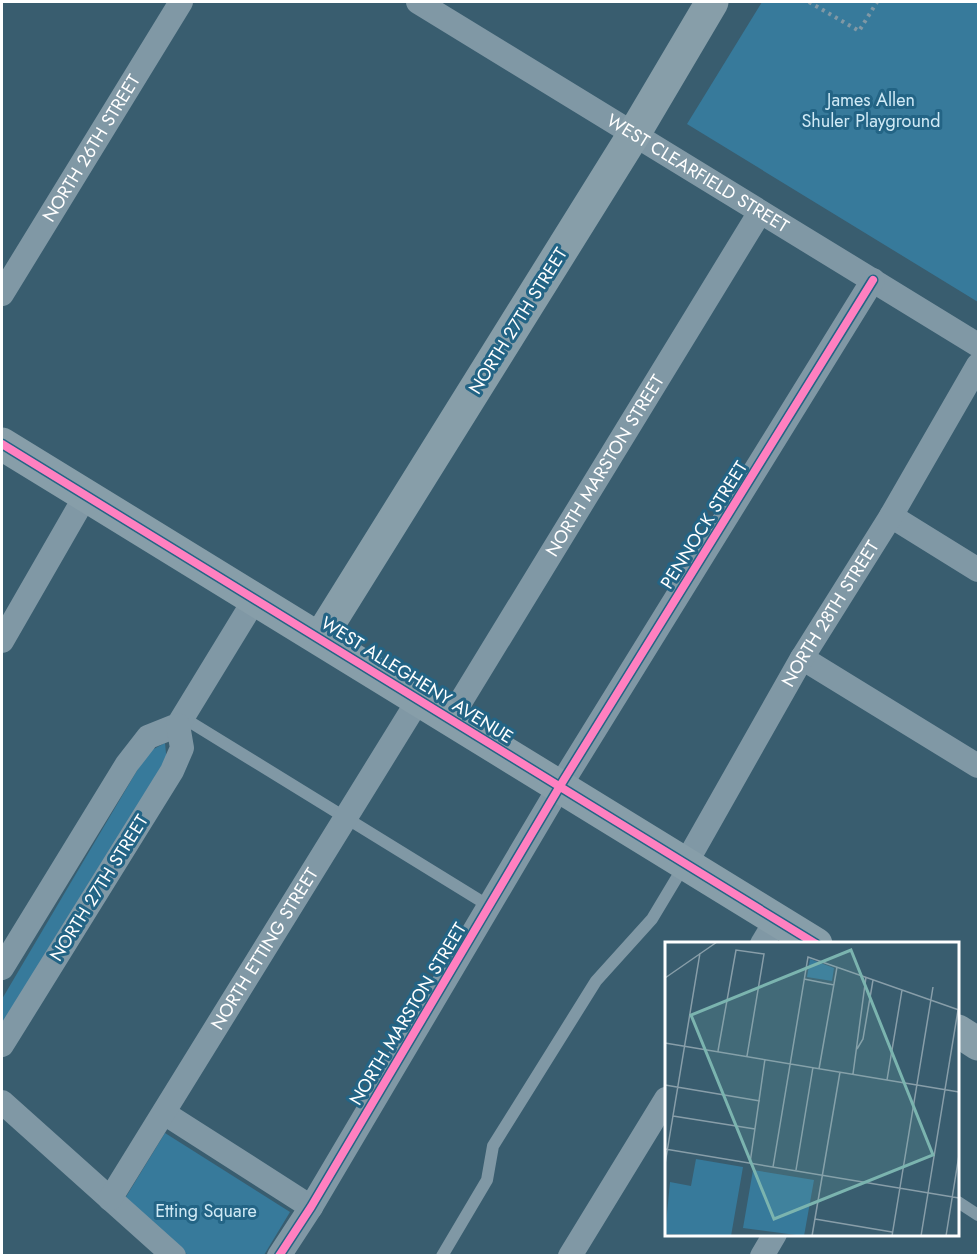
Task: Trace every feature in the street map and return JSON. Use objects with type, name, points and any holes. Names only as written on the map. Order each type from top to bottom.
[{"type":"main road","name":"NORTH 27TH STREET","points":[[320,638],[634,134],[712,2]]},
{"type":"main road","name":"WEST ALLEGHENY AVENUE","points":[[2,444],[686,863],[769,931],[809,942]]},
{"type":"main road","points":[[959,1032],[978,1044]]},
{"type":"street","name":"NORTH 26TH STREET","points":[[2,294],[181,2]]},
{"type":"street","name":"WEST CLEARFIELD STREET","points":[[418,2],[978,345]]},
{"type":"street","name":"NORTH MARSTON STREET","points":[[450,719],[760,212]]},
{"type":"street","name":"PENNOCK STREET","points":[[560,786],[873,280]]},
{"type":"street","name":"NORTH 28TH STREET","points":[[686,863],[802,658],[891,516],[978,365]]},
{"type":"street","points":[[2,640],[86,495]]},
{"type":"street","points":[[891,516],[978,570]]},
{"type":"street","points":[[2,968],[127,765],[148,737],[180,721],[255,598]]},
{"type":"street","points":[[802,658],[978,766]]},
{"type":"street","name":"NORTH ETTING STREET","points":[[110,1199],[419,699]]},
{"type":"street","name":"NORTH 27TH STREET","points":[[2,1045],[172,771],[182,748],[180,721]]},
{"type":"street","name":"NORTH MARSTON STREET","points":[[279,1256],[560,786]]},
{"type":"street","points":[[570,1256],[665,1101]]},
{"type":"street","points":[[2,1102],[174,1256]]},
{"type":"street","points":[[164,1113],[310,1207]]},
{"type":"street","points":[[762,1256],[775,1236]]},
{"type":"lane","points":[[180,721],[489,906]]},
{"type":"lane","points":[[442,1256],[487,1180],[493,1146],[596,981],[652,919],[686,863]]},
{"type":"lane","points":[[959,1203],[978,1215]]},
{"type":"path","points":[[809,2],[859,31],[877,2]]},
{"type":"green space","name":"James Allen Shuler Playground","points":[[762,2],[978,2],[978,302],[687,124]]},
{"type":"green space","points":[[165,743],[167,764],[2,1037],[2,999],[148,752]]},
{"type":"green space","name":"Etting Square","points":[[165,1133],[290,1212],[264,1255],[188,1255],[124,1200]]},
{"type":"cycle path","points":[[279,1256],[311,1207],[560,786],[873,280]]},
{"type":"cycle path","points":[[2,444],[813,942]]}]
